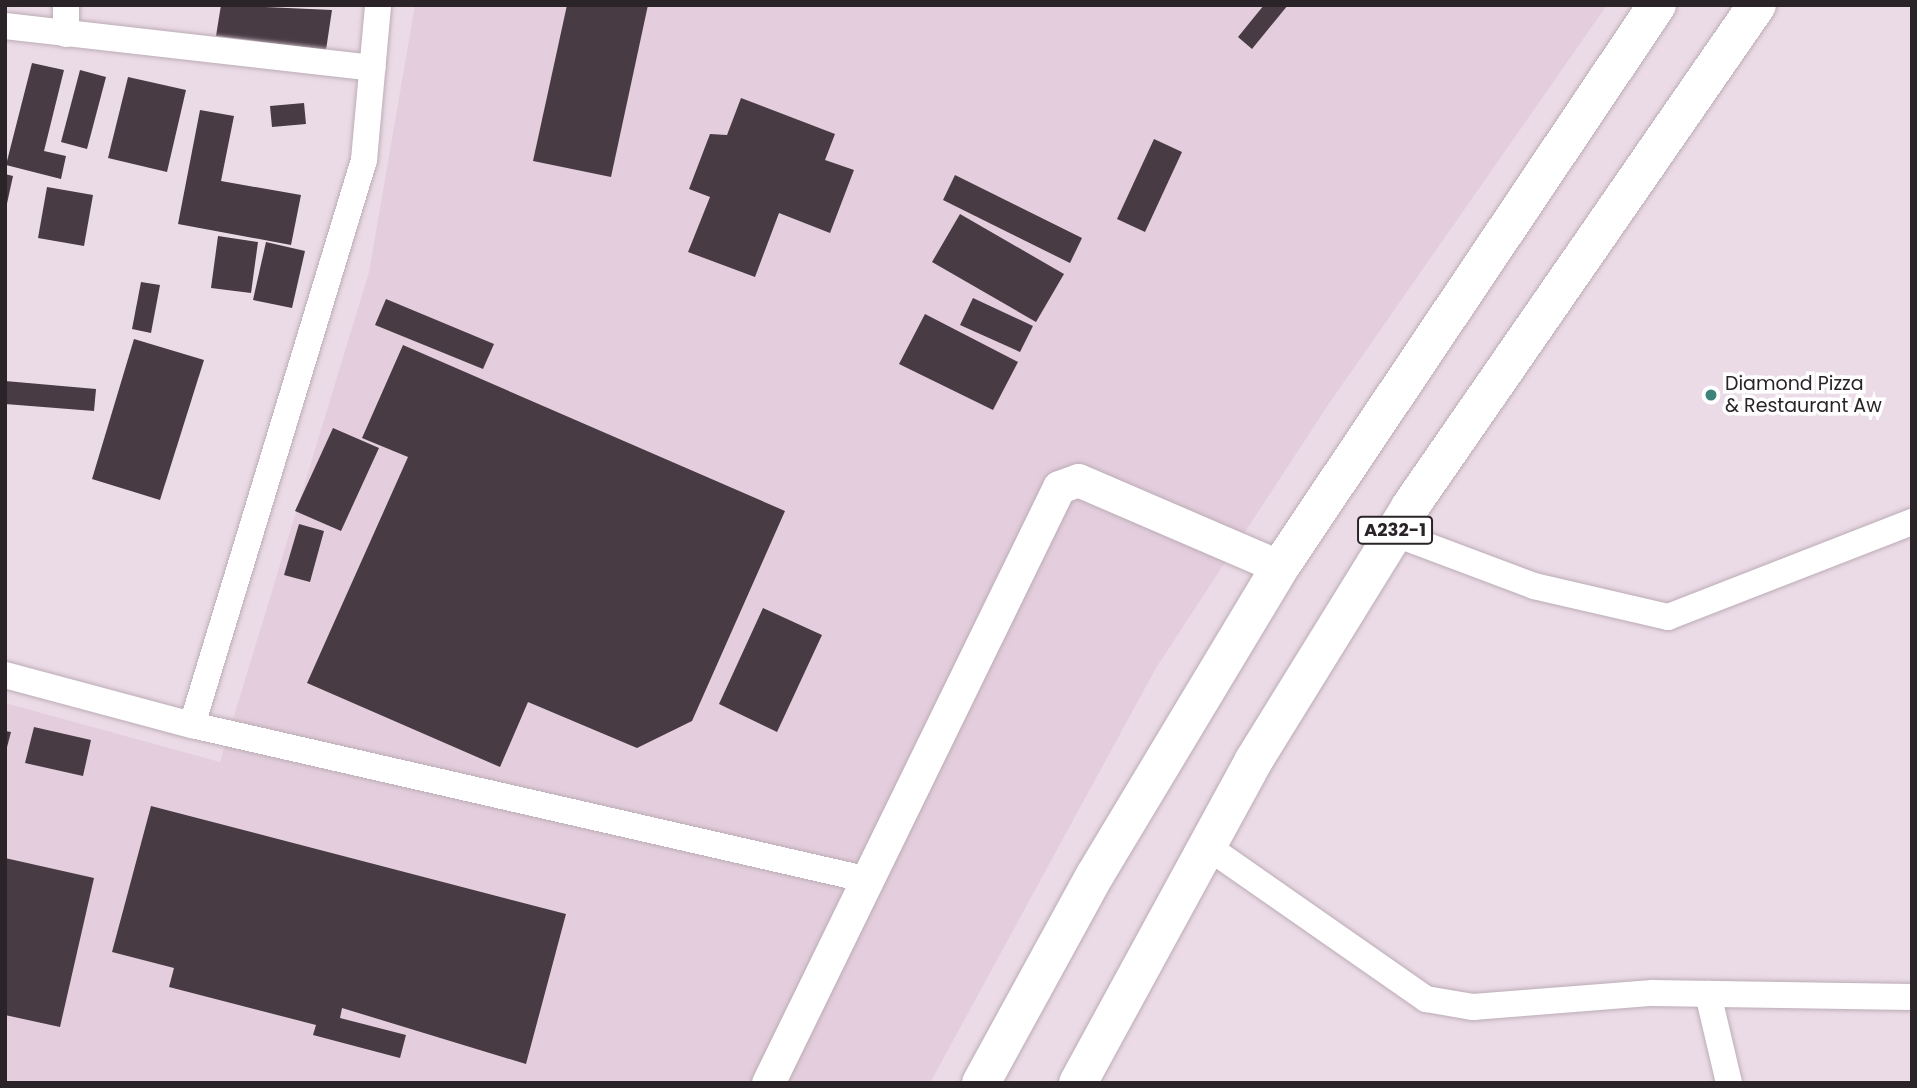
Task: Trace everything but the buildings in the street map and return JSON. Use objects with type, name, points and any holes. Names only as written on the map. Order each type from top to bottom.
[{"type":"highway","points":[[981,1083],[1095,875],[1280,567],[1657,5]]},
{"type":"highway","name":"A232-1","points":[[1078,1083],[1208,847],[1393,533],[1757,5]]},
{"type":"street","points":[[66,5],[66,34]]},
{"type":"street","points":[[192,725],[364,160],[378,5]]},
{"type":"street","points":[[5,26],[373,68]]},
{"type":"street","points":[[768,1083],[1059,487],[1078,481],[1280,567]]},
{"type":"street","points":[[1393,533],[1534,586],[1668,617],[1912,523]]},
{"type":"street","points":[[5,674],[192,725],[869,880]]},
{"type":"street","points":[[1208,847],[1426,999],[1474,1007],[1708,994],[1912,997]]},
{"type":"street","points":[[1708,994],[1729,1083]]},
{"type":"shaded area","points":[[415,5],[1607,5],[1328,405],[1156,668],[930,1083],[5,1083],[5,703],[220,762],[369,272]]},
{"type":"place","name":"Diamond Pizza & Restaurant Aw","points":[[1711,395]]}]
